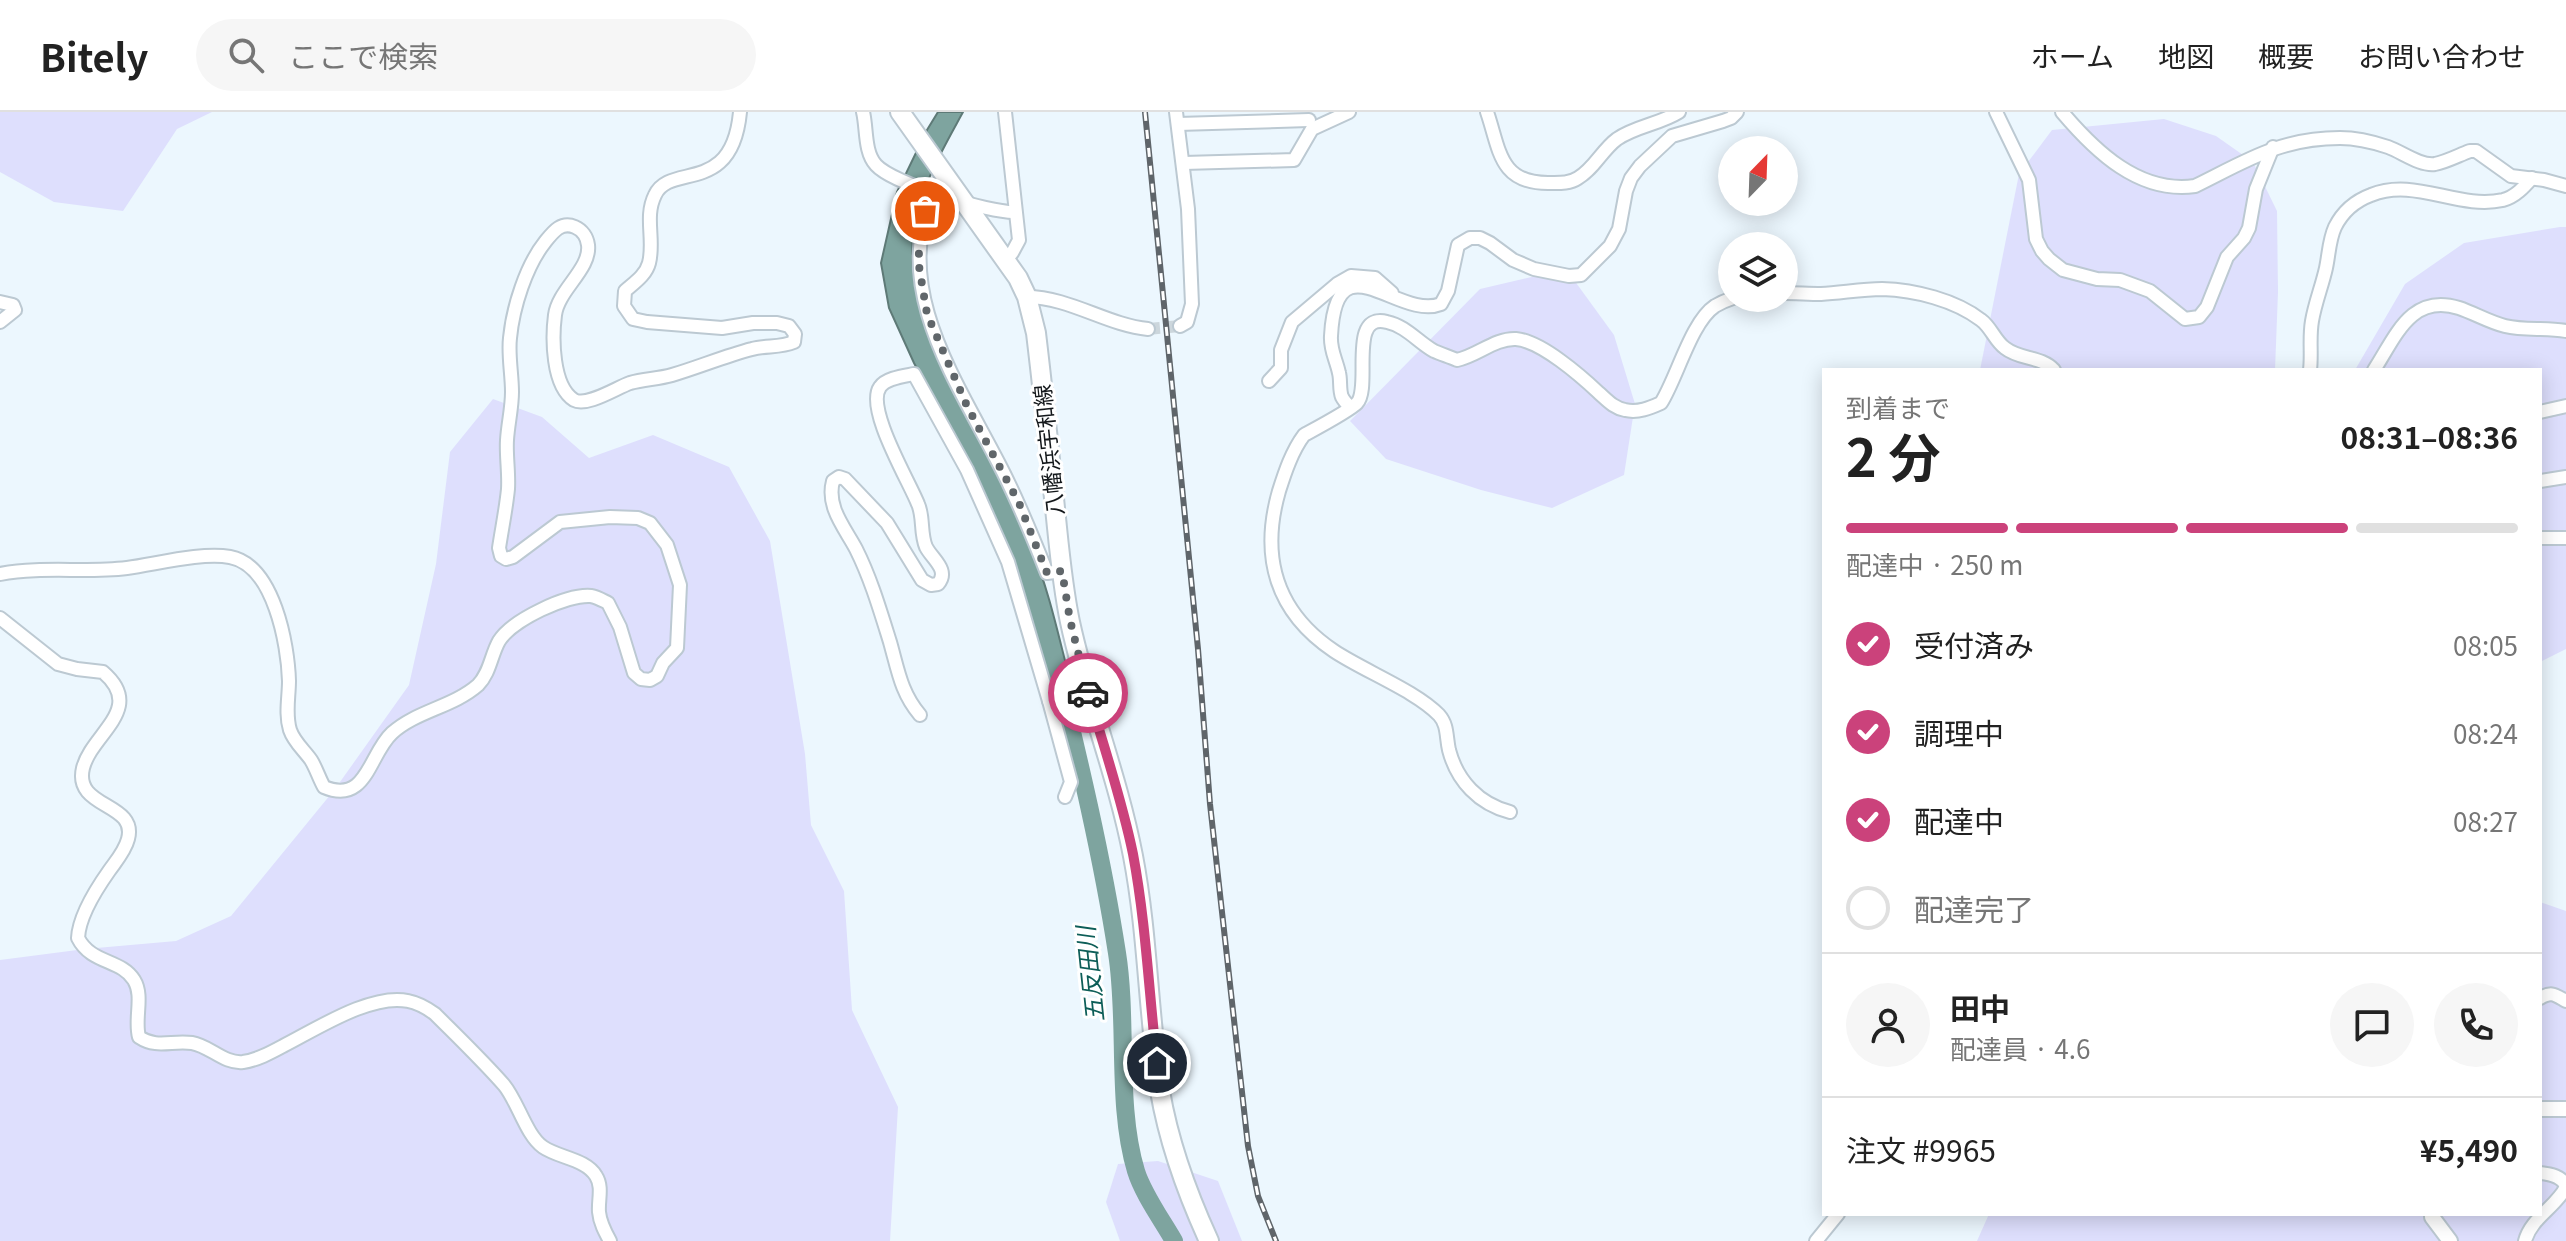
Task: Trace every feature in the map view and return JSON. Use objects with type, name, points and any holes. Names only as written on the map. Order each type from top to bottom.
[{"type":"main road","name":"八幡浜宇和線","points":[[900,112],[1005,258],[1027,297],[1036,333],[1062,571],[1083,694],[1111,769],[1133,856],[1141,903],[1161,1092],[1172,1148],[1209,1241]]},
{"type":"street","points":[[0,574],[68,569],[105,570],[189,559],[229,557],[242,561],[264,584],[281,627],[287,654],[290,729],[324,787],[334,791],[352,788],[362,780],[382,745],[402,725],[474,688],[486,673],[500,639],[510,629],[552,605],[574,597],[589,596],[608,603],[620,627],[634,673],[641,679],[650,680],[657,676],[663,663],[677,648],[680,585],[667,545],[650,523],[638,518],[610,517],[560,522],[513,557],[506,559],[501,556],[499,548],[508,485],[506,442],[512,396],[512,321],[540,249],[558,227],[569,225],[580,229],[589,251],[585,262],[561,296],[555,313],[554,353],[558,377],[567,394],[576,402],[586,403],[634,382],[671,375],[735,353],[794,342],[795,334],[789,326],[777,323],[722,328],[647,322],[633,319],[624,306],[625,291],[643,275],[649,262],[648,220],[655,193],[664,184],[701,174],[722,162],[734,144],[740,112]]},
{"type":"street","points":[[863,112],[868,147],[875,165],[893,177],[966,203],[1015,212]]},
{"type":"street","points":[[1005,112],[1019,240],[1012,253],[1005,258]]},
{"type":"street","points":[[1180,326],[1187,322],[1192,304],[1184,163],[1177,118],[1310,120],[1349,112]]},
{"type":"street","points":[[1487,112],[1506,167],[1516,177],[1535,183],[1563,183],[1576,180],[1585,173],[1616,140],[1679,112]]},
{"type":"street","points":[[1350,407],[1341,395],[1340,375],[1331,348],[1335,308],[1346,291],[1357,286],[1369,286],[1415,306],[1431,308],[1441,304],[1448,291],[1458,245],[1470,238],[1480,238],[1513,260],[1534,269],[1569,276],[1581,275],[1610,246],[1619,229],[1626,191],[1640,166],[1672,136],[1723,121],[1737,112]]},
{"type":"street","points":[[1996,112],[2029,180],[2036,239],[2049,259],[2063,270],[2097,279],[2120,280],[2150,291],[2185,319],[2199,317],[2207,307],[2227,257],[2244,238],[2249,228],[2256,189],[2273,147]]},
{"type":"street","points":[[2062,112],[2090,144],[2111,161],[2161,185],[2195,186],[2273,147],[2340,138],[2358,139],[2387,147],[2434,164],[2476,151],[2504,173],[2566,186]]},
{"type":"street","points":[[1184,163],[1294,160],[1310,120]]},
{"type":"street","points":[[2310,368],[2312,320],[2332,235],[2348,208],[2371,195],[2395,189],[2413,189],[2467,200],[2506,199],[2532,178]]},
{"type":"street","points":[[931,192],[918,260],[927,314],[967,406],[1019,503],[1047,573],[1062,571]]},
{"type":"street","points":[[1269,381],[1281,368],[1281,350],[1292,322],[1337,284],[1351,276],[1375,278],[1397,298]]},
{"type":"street","points":[[1798,293],[1882,289],[1939,300],[1984,321],[2004,348],[2045,362],[2052,368]]},
{"type":"street","points":[[1027,297],[1039,297],[1125,326],[1148,329]]},
{"type":"street","points":[[0,302],[13,305],[15,310],[0,322]]},
{"type":"street","points":[[2375,368],[2408,318],[2430,304],[2441,303],[2505,326],[2566,331]]},
{"type":"street","points":[[1510,812],[1487,804],[1466,785],[1450,752],[1442,718],[1333,650],[1296,616],[1276,581],[1270,537],[1272,514],[1288,466],[1304,435],[1357,403],[1362,390],[1364,335],[1370,326],[1383,321],[1392,323],[1433,350],[1457,360],[1500,342],[1520,340],[1531,343],[1554,357],[1612,405],[1623,410],[1646,409],[1661,403],[1690,341],[1705,316],[1718,305]]},
{"type":"street","points":[[920,715],[907,699],[876,596],[856,549],[839,522],[831,490],[833,481],[839,477],[845,479],[887,523],[922,580],[931,585],[938,584],[943,578],[943,570],[924,541],[919,505],[889,446],[876,399],[883,383],[914,374],[967,470],[1008,562],[1051,700],[1071,782],[1065,797]]},
{"type":"street","points":[[2542,412],[2566,406]]},
{"type":"street","points":[[2542,481],[2566,477]]},
{"type":"street","points":[[2542,538],[2566,538]]},
{"type":"street","points":[[0,618],[58,664],[103,672],[116,687],[118,711],[88,755],[82,780],[93,798],[126,820],[128,838],[119,859],[84,916],[78,938],[94,957],[128,972],[136,981],[139,992],[136,1020],[139,1037],[148,1043],[198,1044],[224,1058],[245,1062],[379,1002],[407,1001],[423,1006],[435,1014],[505,1086],[541,1146],[582,1163],[594,1173],[600,1192],[599,1217],[610,1241]]},
{"type":"street","points":[[1051,700],[1083,694]]},
{"type":"street","points":[[2542,997],[2555,994],[2566,1001]]},
{"type":"street","points":[[2542,1109],[2566,1109]]},
{"type":"street","points":[[2542,1173],[2558,1177],[2566,1187],[2542,1213]]},
{"type":"street","points":[[1816,1241],[1836,1216]]},
{"type":"street","points":[[2434,1216],[2450,1241]]},
{"type":"street","points":[[2525,1241],[2540,1216]]},
{"type":"shaded area","points":[[0,112],[212,112],[177,129],[123,211],[54,202],[0,172]]},
{"type":"shaded area","points":[[938,112],[963,112],[934,166],[918,208],[912,250],[919,303],[938,356],[1005,489],[1044,583],[1071,684],[1049,690],[1021,590],[983,490],[914,363],[889,308],[881,263],[897,192]]},
{"type":"shaded area","points":[[2164,119],[2216,136],[2253,162],[2277,211],[2275,368],[1980,368],[2019,174],[2052,130]]},
{"type":"shaded area","points":[[2566,227],[2566,649],[2542,661],[2542,368],[2356,368],[2405,284],[2464,243]]},
{"type":"shaded area","points":[[1566,269],[1614,335],[1635,404],[1624,475],[1552,508],[1481,490],[1386,459],[1350,421],[1480,289]]},
{"type":"shaded area","points":[[493,399],[542,417],[589,458],[653,435],[729,467],[770,541],[805,754],[811,825],[844,891],[852,1010],[898,1107],[890,1241],[0,1241],[0,960],[176,941],[231,916],[335,789],[409,685],[436,564],[450,452]]},
{"type":"shaded area","points":[[2542,903],[2566,911],[2566,1241],[1977,1241],[1988,1216],[2542,1216]]},
{"type":"shaded area","points":[[1158,1161],[1218,1181],[1242,1241],[1120,1241],[1106,1202],[1118,1164]]},
{"type":"waterway","name":"五反田川","points":[[1056,665],[1097,844],[1117,953],[1130,1146],[1143,1189],[1174,1241]]},
{"type":"tunnel","points":[[1148,329],[1180,326]]},
{"type":"railway","points":[[1145,112],[1198,649],[1210,804],[1248,1146],[1258,1196],[1276,1241]]},
{"type":"way so far","points":[[925,211],[918,260],[927,314],[967,406],[1019,503],[1047,573],[1062,571],[1088,693]]},
{"type":"route","points":[[1088,693],[1125,817],[1133,856],[1141,903],[1157,1063]]}]
